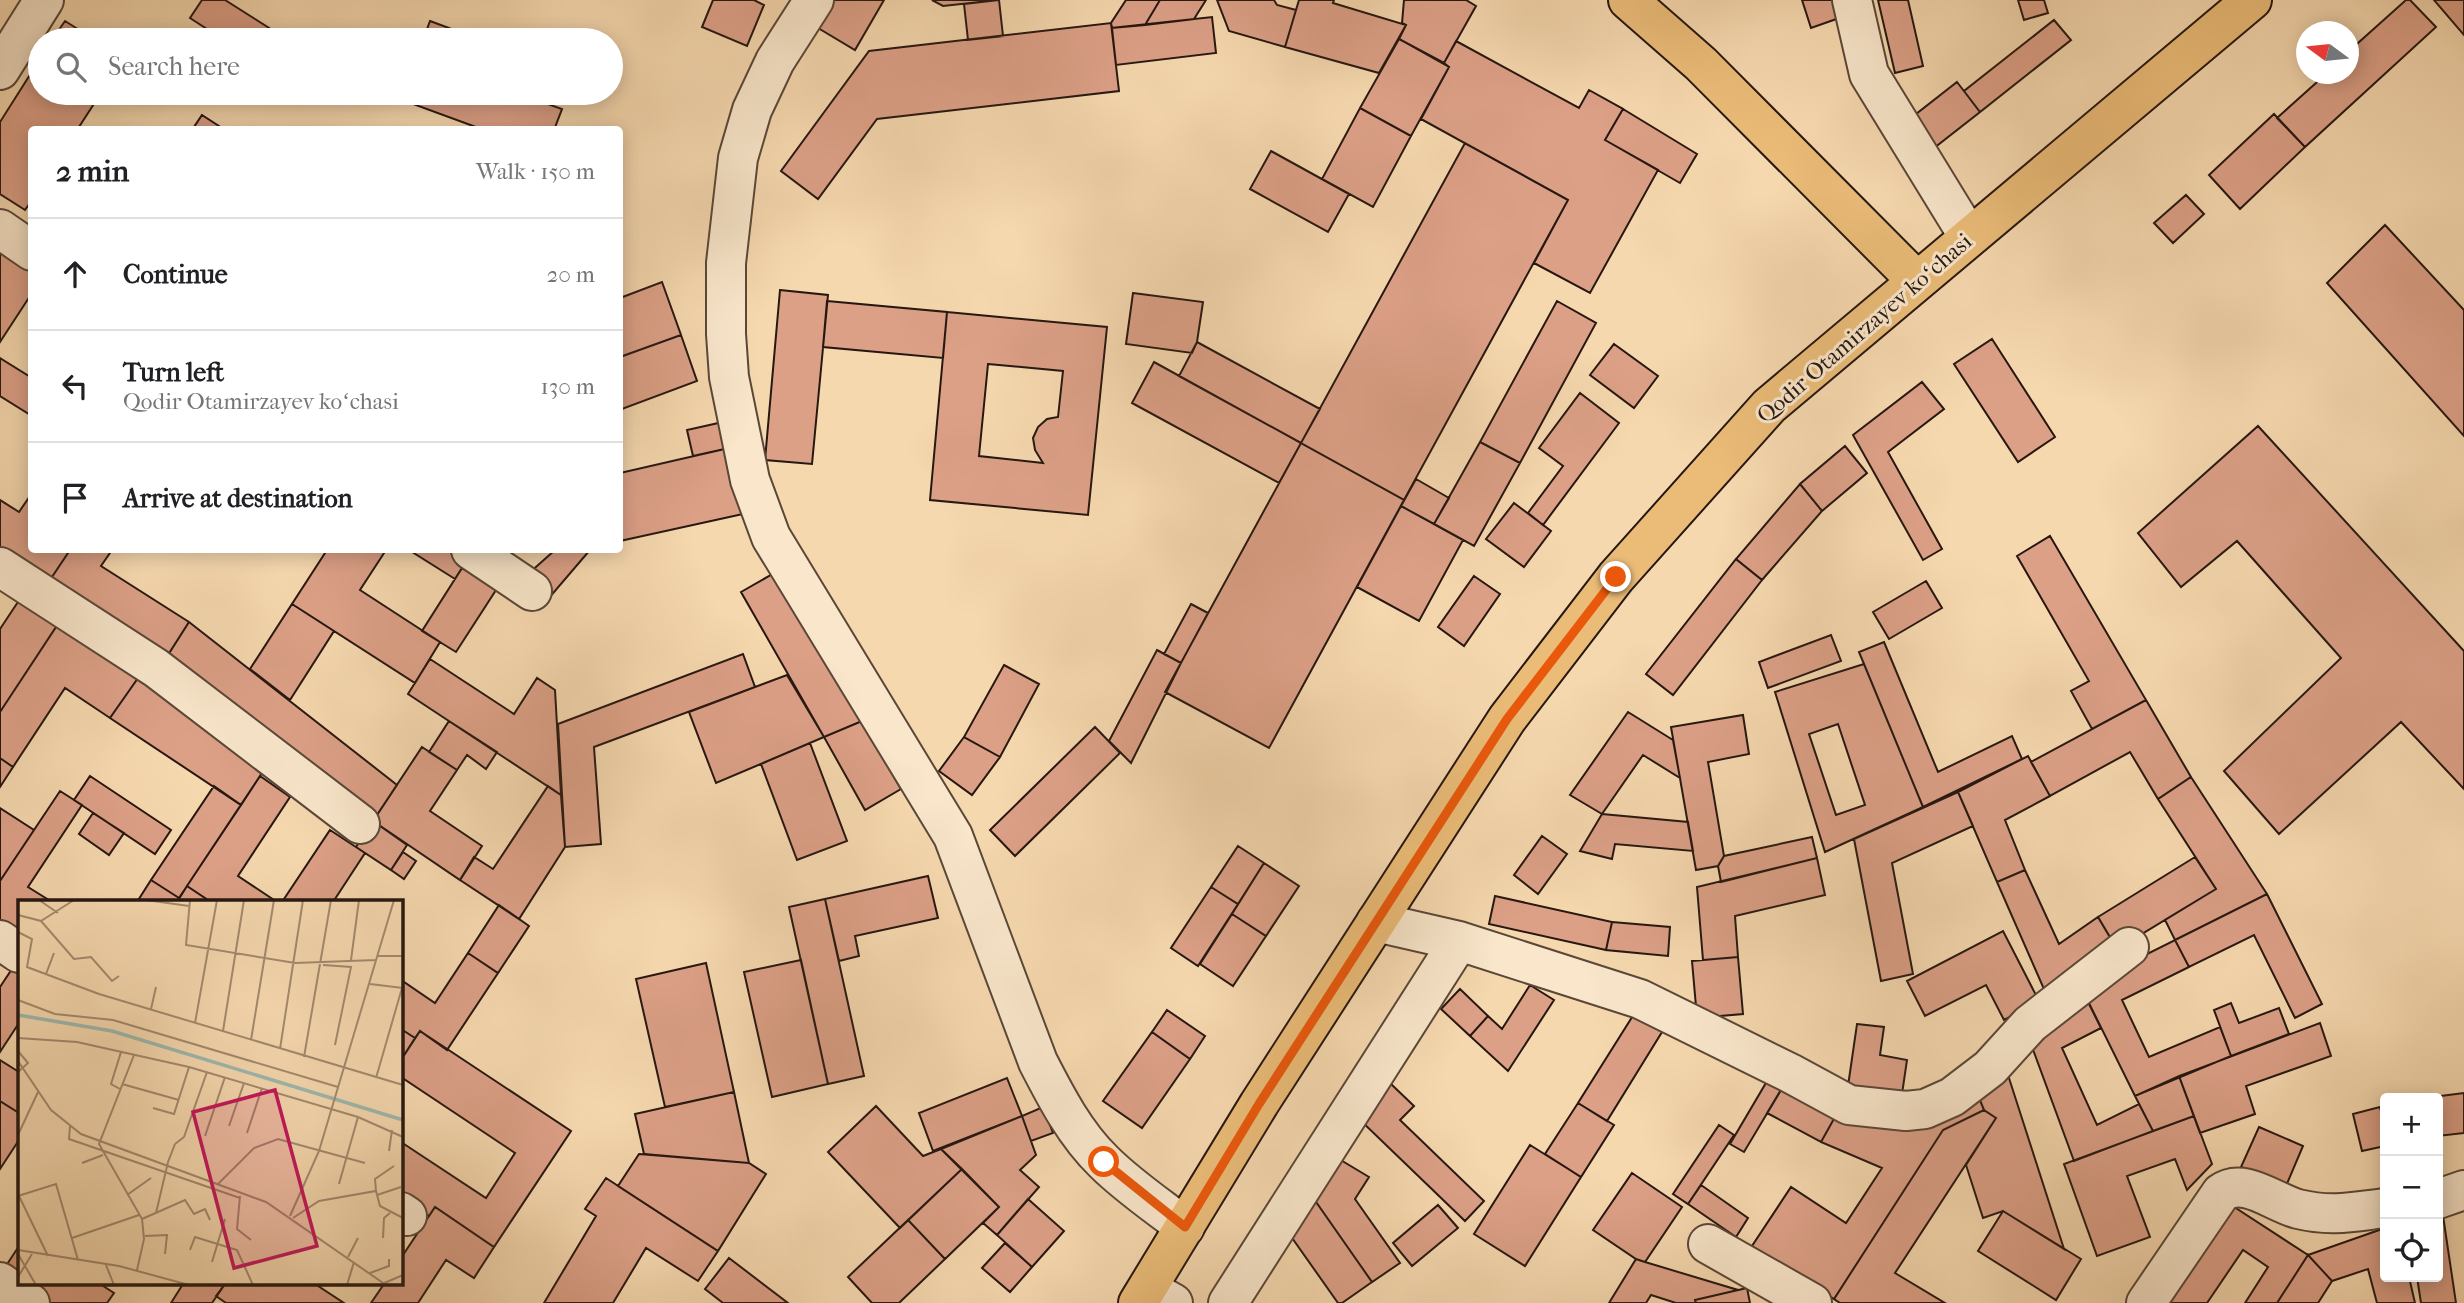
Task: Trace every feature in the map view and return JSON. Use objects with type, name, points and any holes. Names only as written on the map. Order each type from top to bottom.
[{"type":"main road","points":[[1628,0],[1701,64],[1917,281]]},
{"type":"main road","name":"Qodir Otamirzayev koʻchasi","points":[[1153,1298],[1185,1227],[1259,1104],[1507,719],[1616,577],[1769,406],[2252,0]]},
{"type":"street","points":[[0,70],[44,0]]},
{"type":"street","points":[[814,0],[775,61],[752,110],[738,158],[726,263],[726,334],[729,377],[750,480],[771,537],[954,836],[1038,1062],[1054,1094],[1077,1130],[1104,1162],[1185,1227]]},
{"type":"street","points":[[1852,0],[1869,74],[1969,237]]},
{"type":"street","points":[[0,229],[28,248]]},
{"type":"street","points":[[475,553],[532,591]]},
{"type":"street","points":[[0,568],[156,668],[360,824]]},
{"type":"street","points":[[1376,922],[1459,941],[1640,999],[1849,1105],[1906,1111],[1925,1109],[1952,1097],[1990,1068],[2030,1024],[2129,947]]},
{"type":"street","points":[[0,940],[18,952]]},
{"type":"street","points":[[1228,1303],[1459,941]]},
{"type":"street","points":[[2146,1303],[2227,1188],[2250,1189],[2295,1208],[2316,1212],[2341,1215],[2380,1209]]},
{"type":"street","points":[[2443,1197],[2464,1190]]},
{"type":"street","points":[[1708,1244],[1812,1303]]},
{"type":"street","points":[[0,1282],[30,1303]]},
{"type":"building","points":[[202,0],[225,0],[269,28],[205,28],[190,18]]},
{"type":"building","points":[[713,0],[754,0],[764,5],[747,46],[702,27]]},
{"type":"building","points":[[834,0],[884,0],[855,50],[818,28]]},
{"type":"building","points":[[932,0],[998,0],[943,6]]},
{"type":"building","points":[[999,0],[1003,36],[968,40],[964,4]]},
{"type":"building","points":[[1126,0],[1160,0],[1145,25],[1112,28],[1111,23]]},
{"type":"building","points":[[1160,0],[1206,0],[1194,19],[1145,25]]},
{"type":"building","points":[[1217,0],[1274,0],[1277,5],[1296,10],[1285,47],[1229,31]]},
{"type":"building","points":[[1299,0],[1334,0],[1333,3],[1406,25],[1379,73],[1285,47]]},
{"type":"building","points":[[1404,0],[1466,0],[1476,6],[1444,63],[1399,39],[1406,25],[1402,23]]},
{"type":"building","points":[[1802,0],[1837,0],[1842,17],[1811,28]]},
{"type":"building","points":[[1878,0],[1908,0],[1923,66],[1895,73]]},
{"type":"building","points":[[2018,0],[2044,0],[2048,13],[2024,20]]},
{"type":"building","points":[[2406,0],[2410,0],[2436,27],[2305,147],[2277,118],[2315,84],[2359,84],[2359,42]]},
{"type":"building","points":[[2434,0],[2464,0],[2464,35]]},
{"type":"building","points":[[1212,17],[1216,53],[1116,65],[1112,28]]},
{"type":"building","points":[[2054,20],[2071,40],[1980,112],[1964,91]]},
{"type":"building","points":[[65,21],[76,28],[60,28]]},
{"type":"building","points":[[430,21],[449,28],[427,28]]},
{"type":"building","points":[[1111,23],[1119,91],[877,119],[818,199],[781,171],[869,51]]},
{"type":"building","points":[[1399,39],[1449,67],[1411,136],[1360,108]]},
{"type":"building","points":[[1456,41],[1579,108],[1589,90],[1623,109],[1605,140],[1658,170],[1590,293],[1534,263],[1568,200],[1421,119],[1449,67],[1444,63]]},
{"type":"building","points":[[28,78],[28,105],[93,105],[80,126],[28,126],[28,206],[25,210],[0,194],[0,122]]},
{"type":"building","points":[[1957,82],[1980,112],[1934,148],[1911,118]]},
{"type":"building","points":[[416,105],[551,105],[562,109],[556,126],[473,126]]},
{"type":"building","points":[[1360,108],[1411,136],[1373,207],[1322,179]]},
{"type":"building","points":[[1623,109],[1697,154],[1680,183],[1605,140]]},
{"type":"building","points":[[2274,114],[2305,147],[2240,209],[2209,175]]},
{"type":"building","points":[[202,115],[219,126],[195,126]]},
{"type":"building","points":[[1465,143],[1568,200],[1404,500],[1301,443]]},
{"type":"building","points":[[1271,151],[1349,194],[1328,232],[1250,189]]},
{"type":"building","points":[[2186,195],[2204,214],[2173,243],[2154,223]]},
{"type":"building","points":[[2385,225],[2464,310],[2464,436],[2327,283]]},
{"type":"building","points":[[0,243],[28,260],[28,299],[0,342]]},
{"type":"building","points":[[662,282],[681,335],[623,356],[623,297]]},
{"type":"building","points":[[780,290],[828,295],[812,464],[765,460]]},
{"type":"building","points":[[1133,293],[1203,302],[1197,342],[1192,353],[1126,344]]},
{"type":"building","points":[[827,301],[947,312],[943,358],[823,347]]},
{"type":"building","points":[[1557,301],[1596,323],[1520,463],[1480,442]]},
{"type":"building","points":[[947,312],[1107,327],[1088,515],[930,500]],"holes":[[[988,364],[1063,371],[1058,417],[1047,419],[1038,427],[1033,438],[1035,450],[1043,463],[979,456]]]},
{"type":"building","points":[[681,335],[697,381],[623,409],[623,356]]},
{"type":"building","points":[[1992,339],[2055,437],[2018,462],[1954,364]]},
{"type":"building","points":[[1197,342],[1320,409],[1301,443],[1179,376]]},
{"type":"building","points":[[1614,344],[1658,376],[1634,408],[1590,375]]},
{"type":"building","points":[[0,358],[28,376],[28,414],[0,396]]},
{"type":"building","points":[[1154,362],[1301,443],[1279,483],[1132,403]]},
{"type":"building","points":[[1922,382],[1944,409],[1888,452],[1942,549],[1923,560],[1853,435]]},
{"type":"building","points":[[1580,393],[1619,423],[1543,525],[1528,513],[1563,466],[1539,448]]},
{"type":"building","points":[[723,422],[729,448],[693,456],[687,430]]},
{"type":"building","points":[[2258,426],[2464,651],[2464,789],[2401,722],[2279,834],[2224,771],[2341,658],[2237,541],[2181,587],[2138,533]]},
{"type":"building","points":[[1480,442],[1520,463],[1474,546],[1434,524]]},
{"type":"building","points":[[1301,443],[1404,500],[1269,748],[1165,692]]},
{"type":"building","points":[[1845,446],[1867,473],[1822,511],[1800,484]]},
{"type":"building","points":[[729,448],[743,514],[623,540],[623,472]]},
{"type":"building","points":[[1416,479],[1449,498],[1434,524],[1401,506]]},
{"type":"building","points":[[1800,484],[1822,511],[1762,580],[1736,559]]},
{"type":"building","points":[[28,499],[28,553],[68,553],[48,583],[0,552],[0,500],[19,512]]},
{"type":"building","points":[[1514,503],[1551,531],[1524,567],[1486,539]]},
{"type":"building","points":[[1401,506],[1463,540],[1419,621],[1357,587]]},
{"type":"building","points":[[2050,536],[2146,700],[2092,729],[2071,691],[2089,681],[2017,556]]},
{"type":"building","points":[[68,553],[110,553],[101,566],[189,622],[166,658],[48,583]]},
{"type":"building","points":[[325,553],[384,553],[360,590],[440,642],[415,683],[292,604]]},
{"type":"building","points":[[414,553],[452,553],[466,562],[455,579]]},
{"type":"building","points":[[552,553],[587,553],[549,598],[528,574]]},
{"type":"building","points":[[1736,559],[1762,580],[1673,695],[1646,674]]},
{"type":"building","points":[[462,568],[496,590],[456,652],[422,631]]},
{"type":"building","points":[[776,572],[862,721],[824,737],[741,592]]},
{"type":"building","points":[[1474,576],[1500,594],[1464,646],[1438,627]]},
{"type":"building","points":[[1926,581],[1942,608],[1889,639],[1873,612]]},
{"type":"building","points":[[20,599],[58,624],[0,712],[0,629]]},
{"type":"building","points":[[292,604],[334,631],[290,700],[250,669]]},
{"type":"building","points":[[1191,604],[1208,613],[1181,663],[1164,654]]},
{"type":"building","points":[[189,622],[397,785],[373,821],[166,658]]},
{"type":"building","points":[[58,624],[138,678],[110,718],[65,688],[13,767],[0,758],[0,712]]},
{"type":"building","points":[[1831,635],[1841,661],[1768,688],[1759,662]]},
{"type":"building","points":[[1884,642],[1938,772],[2012,736],[2022,759],[1923,807],[1859,652]]},
{"type":"building","points":[[1157,650],[1181,663],[1131,763],[1109,741]]},
{"type":"building","points":[[743,654],[755,687],[594,747],[601,844],[565,847],[558,724]]},
{"type":"building","points":[[430,659],[514,714],[537,678],[555,690],[561,795],[408,694]]},
{"type":"building","points":[[1864,664],[1923,807],[1825,852],[1775,692]],"holes":[[[1838,724],[1865,805],[1836,815],[1809,734]]]},
{"type":"building","points":[[1004,665],[1039,684],[1000,757],[964,737]]},
{"type":"building","points":[[787,675],[824,737],[716,783],[689,712]]},
{"type":"building","points":[[138,678],[268,764],[241,805],[110,718]]},
{"type":"building","points":[[2146,700],[2191,777],[2158,799],[2130,752],[2050,796],[2031,762]]},
{"type":"building","points":[[1628,712],[1673,740],[1680,778],[1643,755],[1602,814],[1570,795]]},
{"type":"building","points":[[1743,715],[1749,754],[1708,762],[1724,856],[1718,866],[1696,870],[1671,727]]},
{"type":"building","points":[[449,721],[497,752],[486,769],[467,755],[457,770],[429,752]]},
{"type":"building","points":[[862,721],[901,789],[865,810],[824,737]]},
{"type":"building","points":[[1095,727],[1120,753],[1015,856],[990,830]]},
{"type":"building","points":[[964,737],[1000,757],[972,795],[939,771]]},
{"type":"building","points":[[810,743],[847,841],[797,860],[761,764]]},
{"type":"building","points":[[422,747],[457,770],[430,811],[482,846],[460,880],[373,821]]},
{"type":"building","points":[[2028,756],[2050,796],[2005,820],[2025,870],[1997,882],[1958,792]]},
{"type":"building","points":[[0,758],[13,767],[0,787]]},
{"type":"building","points":[[90,776],[171,830],[155,854],[74,800]]},
{"type":"building","points":[[260,776],[290,797],[238,876],[274,900],[208,900],[187,886]]},
{"type":"building","points":[[2191,777],[2267,894],[2175,940],[2165,920],[2216,889],[2158,799]]},
{"type":"building","points":[[214,786],[241,805],[179,898],[151,880]]},
{"type":"building","points":[[548,786],[561,795],[565,847],[519,919],[460,880],[474,857],[493,869]]},
{"type":"building","points":[[60,791],[82,805],[28,887],[49,900],[18,900],[18,930],[0,919],[0,881]]},
{"type":"building","points":[[1958,792],[1973,826],[1892,863],[1913,974],[1881,981],[1854,839]]},
{"type":"building","points":[[0,808],[34,830],[0,881]]},
{"type":"building","points":[[93,813],[124,833],[109,855],[79,834]]},
{"type":"building","points":[[1602,814],[1688,822],[1693,851],[1615,844],[1612,859],[1580,851]]},
{"type":"building","points":[[373,821],[407,845],[391,870],[356,847]]},
{"type":"building","points":[[330,830],[365,853],[334,900],[283,900]]},
{"type":"building","points":[[1542,836],[1567,854],[1538,894],[1514,875]]},
{"type":"building","points":[[1812,837],[1817,858],[1721,882],[1718,866],[1724,856]]},
{"type":"building","points":[[1238,846],[1264,863],[1238,904],[1211,887]]},
{"type":"building","points":[[403,852],[416,861],[404,879],[391,870]]},
{"type":"building","points":[[2195,857],[2216,889],[2117,949],[2098,917]]},
{"type":"building","points":[[1817,858],[1825,895],[1735,916],[1738,957],[1703,960],[1697,887]]},
{"type":"building","points":[[1264,863],[1299,886],[1266,936],[1232,914]]},
{"type":"building","points":[[2025,870],[2059,944],[2098,917],[2117,949],[2047,996],[1997,882]]},
{"type":"building","points":[[928,876],[938,918],[855,936],[859,956],[839,961],[825,899]]},
{"type":"building","points":[[151,880],[179,898],[178,900],[138,900]]},
{"type":"building","points":[[187,886],[208,900],[178,900]]},
{"type":"building","points":[[1211,887],[1238,904],[1198,966],[1171,948]]},
{"type":"building","points":[[2267,894],[2322,1004],[2295,1018],[2254,935],[2189,967],[2175,940]]},
{"type":"building","points":[[1495,896],[1612,922],[1606,950],[1489,924]]},
{"type":"building","points":[[825,899],[864,1076],[828,1084],[789,907]]},
{"type":"building","points":[[499,905],[529,926],[498,973],[468,953]]},
{"type":"building","points":[[1232,914],[1266,936],[1233,986],[1200,964]]},
{"type":"building","points":[[1612,922],[1670,927],[1668,956],[1606,950]]},
{"type":"building","points":[[2003,931],[2039,1001],[2004,1020],[1986,985],[1925,1016],[1907,981]]},
{"type":"building","points":[[2175,940],[2189,967],[2122,1000],[2149,1057],[2220,1027],[2231,1056],[2135,1096],[2081,987]]},
{"type":"building","points":[[468,953],[498,973],[447,1050],[420,1031],[415,1038],[402,1030],[402,981],[435,1003]]},
{"type":"building","points":[[1738,957],[1743,1014],[1697,1018],[1692,961]]},
{"type":"building","points":[[801,960],[828,1084],[772,1097],[744,972]]},
{"type":"building","points":[[16,963],[18,964],[18,1025],[0,1052],[0,987]]},
{"type":"building","points":[[706,963],[734,1092],[665,1107],[636,979]]},
{"type":"building","points":[[1530,985],[1554,1000],[1508,1071],[1470,1036],[1488,1016],[1502,1029]]},
{"type":"building","points":[[1460,989],[1488,1016],[1470,1036],[1441,1009]]},
{"type":"building","points":[[2084,994],[2101,1028],[2062,1048],[2097,1125],[2139,1104],[2153,1131],[2074,1161],[2028,1036]]},
{"type":"building","points":[[2231,1003],[2239,1023],[2279,1008],[2289,1034],[2231,1056],[2214,1010]]},
{"type":"building","points":[[1167,1010],[1205,1036],[1190,1059],[1152,1032]]},
{"type":"building","points":[[1634,1014],[1662,1032],[1607,1121],[1578,1103]]},
{"type":"building","points":[[2320,1023],[2331,1056],[2246,1086],[2255,1114],[2200,1133],[2179,1076]]},
{"type":"building","points":[[1857,1024],[1884,1027],[1880,1055],[1907,1060],[1902,1094],[1848,1086]]},
{"type":"building","points":[[402,1030],[415,1038],[402,1058]]},
{"type":"building","points":[[420,1031],[571,1131],[494,1247],[435,1207],[429,1216],[402,1198],[402,1143],[486,1198],[515,1153],[402,1078],[402,1058]]},
{"type":"building","points":[[1152,1032],[1190,1059],[1142,1128],[1103,1101]]},
{"type":"building","points":[[0,1060],[18,1071],[18,1112],[0,1101]]},
{"type":"building","points":[[1773,1071],[1787,1080],[1744,1152],[1730,1144]]},
{"type":"building","points":[[2008,1075],[2064,1249],[2003,1211],[1983,1218],[1966,1165],[1996,1118],[1984,1110],[1975,1088]]},
{"type":"building","points":[[2179,1076],[2194,1116],[2153,1131],[2135,1096]]},
{"type":"building","points":[[1007,1078],[1022,1116],[933,1151],[919,1113]]},
{"type":"building","points":[[1787,1080],[1840,1108],[1821,1142],[1767,1113]]},
{"type":"building","points":[[1391,1084],[1414,1106],[1400,1120],[1484,1201],[1465,1221],[1358,1118]]},
{"type":"building","points":[[1975,1088],[1984,1110],[1943,1130],[1834,1299],[1752,1246],[1791,1187],[1846,1223],[1882,1168],[1821,1142],[1840,1108]]},
{"type":"building","points":[[734,1092],[749,1163],[644,1154],[635,1114]]},
{"type":"building","points":[[2464,1093],[2464,1133],[2443,1135],[2443,1096]]},
{"type":"building","points":[[0,1101],[18,1112],[18,1142],[0,1169]]},
{"type":"building","points":[[1578,1103],[1614,1125],[1581,1177],[1545,1154]]},
{"type":"building","points":[[876,1106],[923,1156],[941,1149],[962,1169],[900,1228],[828,1152]]},
{"type":"building","points":[[1043,1107],[1053,1133],[1031,1141],[1022,1116]]},
{"type":"building","points":[[2380,1107],[2380,1147],[2362,1151],[2353,1114]]},
{"type":"building","points":[[1984,1110],[1996,1118],[1895,1273],[1945,1303],[1840,1303],[1834,1299],[1943,1130]]},
{"type":"building","points":[[1022,1116],[1036,1155],[1020,1170],[1039,1187],[997,1235],[983,1223],[999,1207],[941,1149]]},
{"type":"building","points":[[2194,1116],[2212,1164],[2187,1190],[2175,1159],[2127,1176],[2150,1237],[2097,1256],[2064,1164]]},
{"type":"building","points":[[1719,1125],[1734,1135],[1688,1204],[1673,1194]]},
{"type":"building","points":[[2259,1127],[2303,1146],[2286,1186],[2241,1167]]},
{"type":"building","points":[[1530,1145],[1581,1177],[1525,1266],[1474,1234]]},
{"type":"building","points":[[639,1154],[749,1163],[766,1174],[718,1251],[618,1186]]},
{"type":"building","points":[[1339,1159],[1369,1177],[1355,1199],[1400,1263],[1372,1282],[1314,1199]]},
{"type":"building","points":[[962,1169],[999,1207],[945,1259],[908,1220]]},
{"type":"building","points":[[1632,1173],[1682,1207],[1645,1262],[1636,1259],[1593,1230]]},
{"type":"building","points":[[606,1178],[718,1251],[698,1281],[646,1248],[613,1303],[544,1303],[596,1216],[585,1209]]},
{"type":"building","points":[[1701,1185],[1748,1218],[1736,1237],[1688,1204]]},
{"type":"building","points":[[1028,1199],[1064,1231],[1032,1267],[997,1235]]},
{"type":"building","points":[[1314,1199],[1372,1282],[1342,1303],[1338,1303],[1290,1235]]},
{"type":"building","points":[[2225,1201],[2308,1255],[2277,1303],[2245,1303],[2268,1267],[2243,1250],[2207,1303],[2160,1303]]},
{"type":"building","points":[[1438,1205],[1458,1228],[1412,1266],[1393,1243]]},
{"type":"building","points":[[435,1207],[494,1247],[474,1278],[446,1260],[418,1303],[371,1303],[383,1286],[402,1286],[402,1256]]},
{"type":"building","points":[[2003,1211],[2081,1259],[2056,1300],[1978,1251]]},
{"type":"building","points":[[2443,1216],[2456,1303],[2421,1303],[2418,1282],[2443,1282]]},
{"type":"building","points":[[908,1220],[945,1259],[899,1303],[872,1303],[848,1277]]},
{"type":"building","points":[[2380,1230],[2380,1282],[2410,1282],[2415,1303],[2377,1303],[2368,1269],[2332,1281],[2308,1255]]},
{"type":"building","points":[[1005,1243],[1032,1267],[1010,1292],[982,1268]]},
{"type":"building","points":[[18,1248],[18,1286],[103,1286],[114,1293],[107,1303],[33,1303],[0,1275]]},
{"type":"building","points":[[2308,1255],[2332,1281],[2318,1303],[2277,1303]]},
{"type":"building","points":[[729,1258],[788,1303],[723,1303],[705,1289]]},
{"type":"building","points":[[1636,1259],[1738,1290],[1695,1300],[1696,1303],[1676,1303],[1651,1295],[1646,1303],[1609,1303]]},
{"type":"building","points":[[182,1286],[224,1286],[212,1303],[171,1303]]},
{"type":"building","points":[[224,1286],[318,1286],[344,1303],[226,1303],[216,1296]]},
{"type":"building","points":[[1747,1288],[1750,1303],[1696,1303],[1695,1300]]},
{"type":"route","points":[[1104,1162],[1185,1227],[1259,1104],[1507,719],[1616,577]]}]
